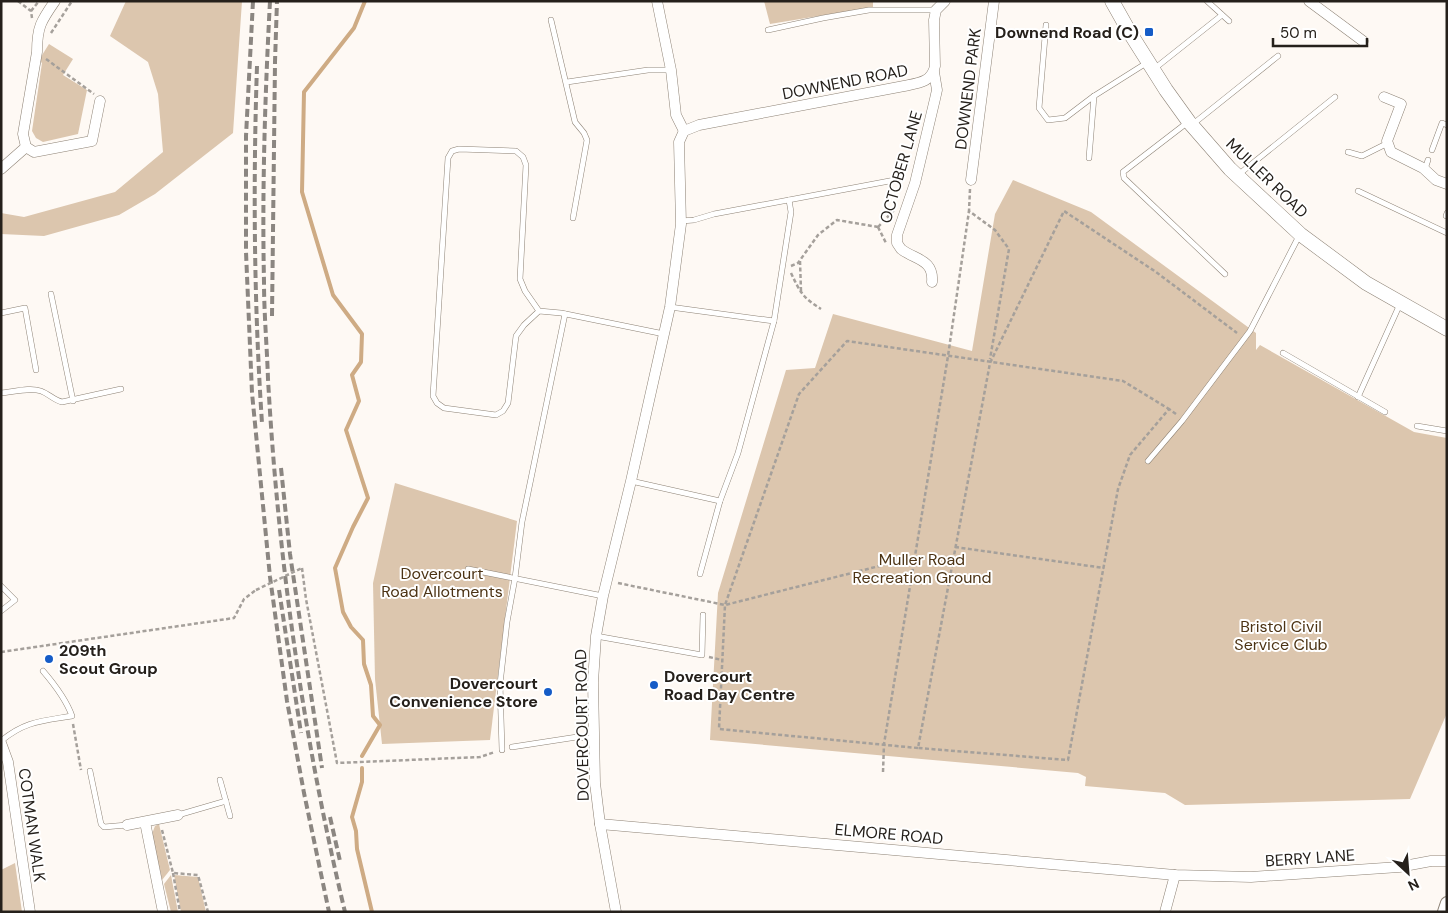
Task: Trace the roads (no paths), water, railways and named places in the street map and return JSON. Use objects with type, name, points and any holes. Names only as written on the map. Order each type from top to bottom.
[{"type":"main road","name":"MULLER ROAD","points":[[1112,1],[1151,66],[1190,123],[1238,176],[1300,234],[1366,283],[1446,327]]},
{"type":"street","points":[[54,1],[40,23],[23,134],[26,147],[34,152],[92,141],[100,100]]},
{"type":"street","points":[[657,1],[671,70],[676,115],[684,131]]},
{"type":"street","points":[[934,72],[934,20],[936,10],[945,1]]},
{"type":"street","name":"DOWNEND PARK","points":[[971,180],[994,1]]},
{"type":"street","points":[[1309,1],[1364,41]]},
{"type":"street","name":"DOWNEND ROAD","points":[[684,131],[698,125],[923,82],[928,80],[934,72]]},
{"type":"street","name":"OCTOBER LANE","points":[[932,282],[932,272],[928,264],[900,249],[897,239],[915,183],[937,90],[934,72]]},
{"type":"street","points":[[1384,96],[1400,104],[1387,141],[1391,152],[1427,165],[1436,180],[1447,184]]},
{"type":"street","name":"DOVERCOURT ROAD","points":[[616,912],[600,824],[595,783],[593,682],[596,636],[606,581],[631,481],[670,308],[681,221],[679,142],[684,131]]},
{"type":"street","points":[[1,169],[26,147]]},
{"type":"street","name":"COTMAN WALK","points":[[1,742],[8,762],[30,912]]},
{"type":"street","points":[[127,825],[178,815]]},
{"type":"street","points":[[145,822],[163,912]]},
{"type":"street","name":"ELMORE ROAD","points":[[600,824],[1175,875]]},
{"type":"street","name":"BERRY LANE","points":[[1175,875],[1251,877],[1399,867],[1431,861],[1447,861]]},
{"type":"street","points":[[1165,912],[1175,875]]},
{"type":"street","points":[[1444,912],[1447,903]]},
{"type":"lane","points":[[1208,1],[1229,20]]},
{"type":"lane","points":[[768,30],[869,10],[936,10]]},
{"type":"lane","points":[[1046,25],[1039,108],[1048,120],[1065,118],[1094,96],[1151,66],[1222,15]]},
{"type":"lane","points":[[551,20],[575,122],[584,133],[586,140],[574,218]]},
{"type":"lane","points":[[1225,274],[1124,178],[1123,172],[1278,56]]},
{"type":"lane","points":[[567,82],[648,70],[671,70]]},
{"type":"lane","points":[[1090,158],[1094,96]]},
{"type":"lane","points":[[1238,176],[1335,96]]},
{"type":"lane","points":[[1432,150],[1442,123],[1447,125]]},
{"type":"lane","points":[[1348,152],[1362,156],[1388,143]]},
{"type":"lane","points":[[539,311],[524,325],[516,336],[508,403],[503,411],[496,415],[444,408],[437,403],[433,396],[448,158],[452,151],[459,149],[516,151],[523,157],[526,166],[520,279],[525,291],[539,311],[565,314],[664,334]]},
{"type":"lane","points":[[681,221],[900,179]]},
{"type":"lane","points":[[1358,191],[1447,233]]},
{"type":"lane","points":[[700,574],[720,501],[738,453],[774,321],[791,212],[789,200]]},
{"type":"lane","points":[[1148,461],[1184,419],[1250,331],[1300,234]]},
{"type":"lane","points":[[50,294],[73,401]]},
{"type":"lane","points":[[1358,397],[1401,302]]},
{"type":"lane","points":[[1,313],[25,308],[36,370]]},
{"type":"lane","points":[[670,308],[774,321]]},
{"type":"lane","points":[[502,750],[500,684],[507,622],[522,522],[565,314]]},
{"type":"lane","points":[[1283,353],[1385,412]]},
{"type":"lane","points":[[1,394],[33,390],[41,391],[53,400],[62,402],[121,389]]},
{"type":"lane","points":[[1417,426],[1447,431]]},
{"type":"lane","points":[[631,481],[720,501]]},
{"type":"lane","points":[[468,569],[603,596]]},
{"type":"lane","points":[[1,586],[15,600],[1,612]]},
{"type":"lane","points":[[596,636],[702,655],[703,615]]},
{"type":"lane","points":[[1,742],[14,730],[25,724],[72,716],[54,684],[43,672]]},
{"type":"lane","points":[[512,747],[577,738],[594,739]]},
{"type":"lane","points":[[90,771],[101,824],[104,827],[127,825]]},
{"type":"lane","points":[[220,780],[230,816]]},
{"type":"lane","points":[[178,815],[226,801]]},
{"type":"waterway","points":[[362,756],[380,725],[373,716],[371,685],[364,664],[363,640],[351,627],[343,612],[335,568],[368,498],[346,430],[359,401],[352,375],[361,362],[362,334],[333,295],[302,192],[304,92],[354,28],[365,1]]},
{"type":"waterway","points":[[362,768],[362,782],[352,817],[356,831],[357,849],[372,912]]},
{"type":"railway","points":[[253,1],[246,136],[246,252],[252,393],[270,577],[287,701],[329,912]]},
{"type":"railway","points":[[270,1],[264,142],[263,247],[272,446],[294,647],[317,780],[345,912]]},
{"type":"railway","points":[[272,316],[277,1]]},
{"type":"railway","points":[[257,66],[255,244],[257,334],[262,423]]},
{"type":"railway","points":[[281,468],[290,554],[322,768]]},
{"type":"railway","points":[[279,590],[301,733]]},
{"type":"railway","points":[[330,817],[340,861]]},
{"type":"place","name":"Downend Road (C)","points":[[1149,32]]},
{"type":"place","name":"209th Scout Group","points":[[49,659]]},
{"type":"place","name":"Dovercourt Road Day Centre","points":[[654,685]]},
{"type":"place","name":"Dovercourt Convenience Store","points":[[548,692]]},
{"type":"park label","name":"Muller Road Recreation Ground","points":[[922,568]]},
{"type":"park label","name":"Dovercourt Road Allotments","points":[[442,582]]},
{"type":"park label","name":"Bristol Civil Service Club","points":[[1281,635]]}]
